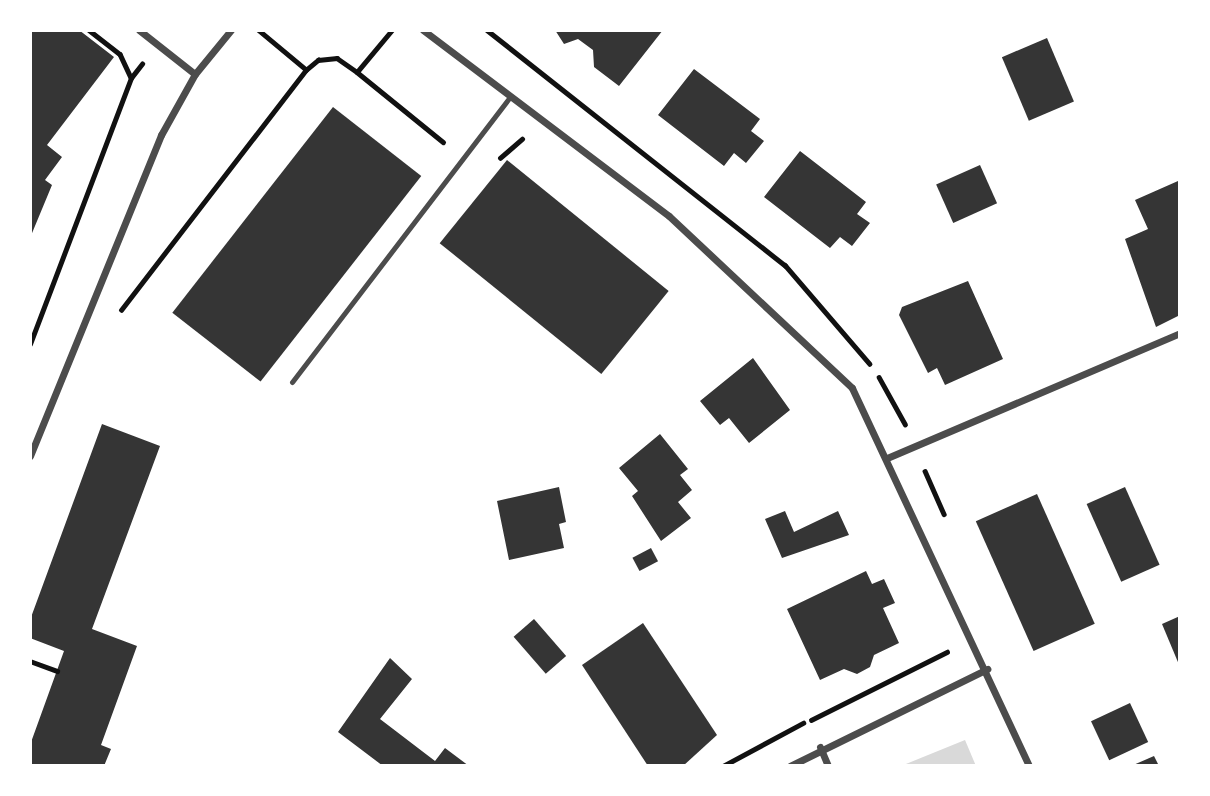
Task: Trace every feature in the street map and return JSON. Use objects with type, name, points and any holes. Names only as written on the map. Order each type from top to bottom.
[{"type":"street","points":[[139,30],[195,74]]},
{"type":"street","points":[[30,456],[123,215],[195,74],[231,30]]},
{"type":"street","points":[[423,30],[669,216],[852,388],[987,669],[1028,766]]},
{"type":"street","points":[[887,458],[1180,333]]},
{"type":"street","points":[[790,766],[820,747],[987,669]]},
{"type":"street","points":[[820,747],[828,766]]},
{"type":"lane","points":[[292,382],[461,157],[510,97]]},
{"type":"path","points":[[258,30],[306,70]]},
{"type":"path","points":[[357,72],[392,30]]},
{"type":"path","points":[[111,323],[306,70],[318,60],[337,58],[483,175],[515,142],[534,135]]},
{"type":"path","points":[[30,344],[131,78]]},
{"type":"path","points":[[946,637],[964,679]]},
{"type":"path","points":[[723,766],[951,650]]},
{"type":"path","points":[[30,661],[57,671]]},
{"type":"shaded area","points":[[965,740],[976,766],[901,766]]},
{"type":"building","points":[[30,30],[79,30],[114,57],[47,145],[62,157],[45,180],[52,185],[30,238]]},
{"type":"building","points":[[555,30],[663,30],[619,86],[594,67],[593,50],[578,39],[564,44]]},
{"type":"building","points":[[1047,38],[1074,102],[1029,121],[1002,57]]},
{"type":"building","points":[[694,69],[760,119],[751,131],[764,141],[746,163],[734,153],[724,166],[658,115]]},
{"type":"building","points":[[333,107],[421,176],[261,382],[172,313]]},
{"type":"building","points":[[800,151],[866,202],[857,214],[870,223],[852,246],[840,237],[830,248],[764,197]]},
{"type":"building","points":[[507,160],[669,291],[601,374],[440,243]]},
{"type":"building","points":[[980,165],[997,203],[953,223],[936,185]]},
{"type":"building","points":[[1178,181],[1180,315],[1156,327],[1125,239],[1148,229],[1135,200]]},
{"type":"building","points":[[968,281],[1003,359],[945,385],[937,368],[928,373],[899,315],[902,307]]},
{"type":"building","points":[[753,358],[790,410],[749,443],[729,418],[720,425],[700,401]]},
{"type":"building","points":[[102,424],[160,446],[92,629],[137,646],[101,745],[111,749],[104,766],[30,766],[30,745],[64,651],[30,638],[30,620]]},
{"type":"building","points":[[660,434],[688,469],[680,475],[692,490],[678,502],[691,518],[661,541],[632,496],[638,491],[619,468]]},
{"type":"building","points":[[559,487],[566,522],[559,524],[564,548],[509,560],[497,501]]},
{"type":"building","points":[[1125,487],[1160,565],[1121,582],[1087,504]]},
{"type":"building","points":[[1037,494],[1095,624],[1034,651],[976,521]]},
{"type":"building","points":[[785,511],[794,532],[838,511],[849,535],[782,558],[765,519]]},
{"type":"building","points":[[651,548],[658,561],[640,571],[632,558]]},
{"type":"building","points":[[866,571],[872,584],[884,579],[895,603],[883,608],[899,643],[874,655],[870,667],[857,674],[844,669],[820,680],[787,609]]},
{"type":"building","points":[[1180,616],[1180,667],[1162,624]]},
{"type":"building","points":[[534,619],[566,656],[546,674],[514,637]]},
{"type":"building","points":[[643,623],[717,735],[683,766],[648,766],[582,665]]},
{"type":"building","points":[[390,658],[412,679],[380,719],[435,761],[445,748],[469,766],[383,766],[338,732]]},
{"type":"building","points":[[1130,703],[1148,742],[1109,760],[1091,721]]},
{"type":"building","points":[[1154,756],[1159,766],[1131,766]]}]
